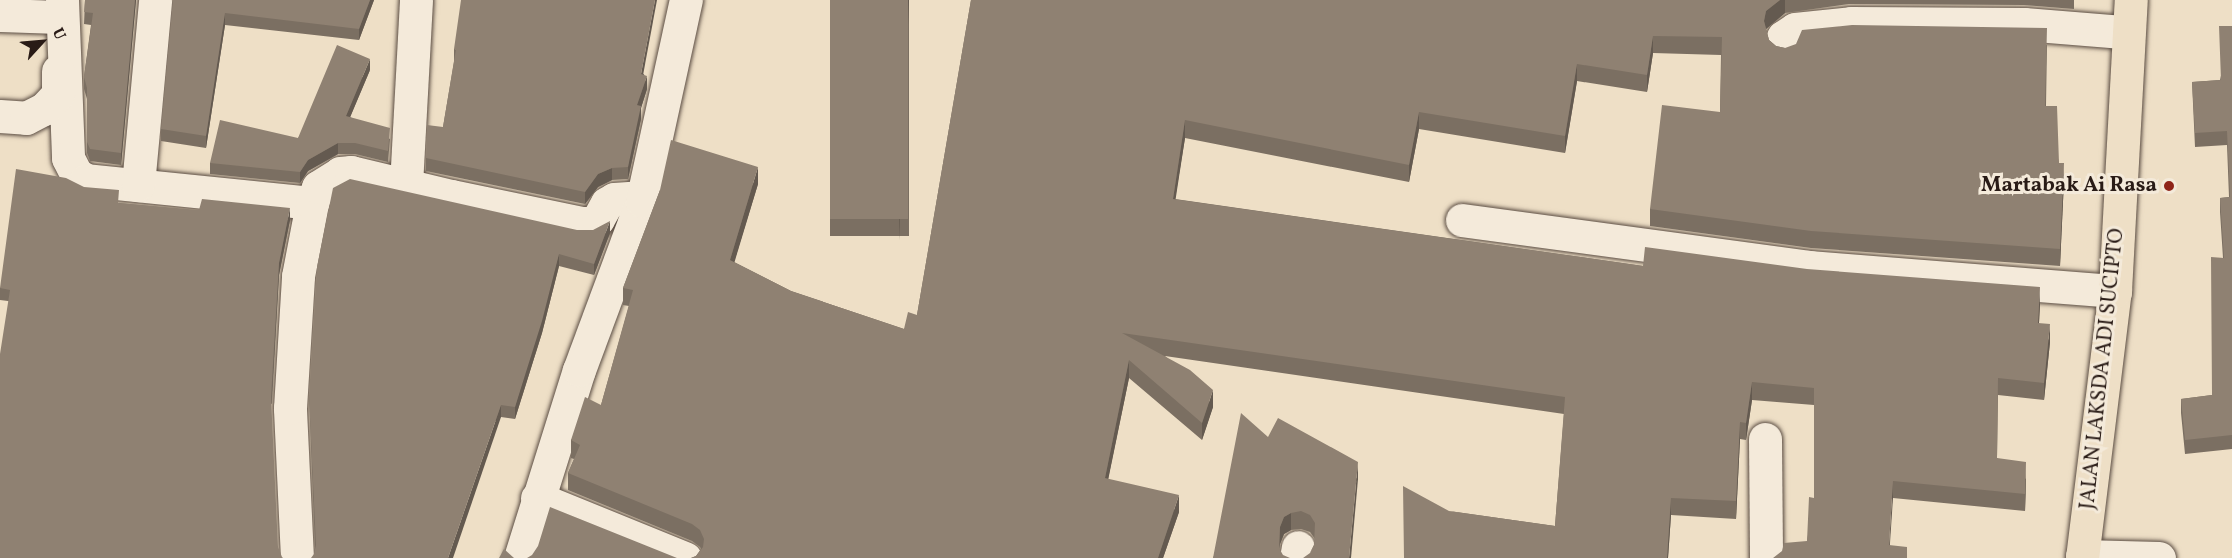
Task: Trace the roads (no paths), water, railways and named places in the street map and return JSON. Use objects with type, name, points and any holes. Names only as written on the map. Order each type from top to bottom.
[{"type":"main road","name":"JALAN LAKSDA ADI SUCIPTO","points":[[2082,557],[2115,291],[2131,0]]},
{"type":"street","points":[[138,185],[155,0]]},
{"type":"street","points":[[406,185],[416,0]]},
{"type":"street","points":[[520,558],[579,370],[643,198],[686,0]]},
{"type":"street","points":[[60,6],[68,158],[76,174],[86,180],[312,203]]},
{"type":"street","points":[[0,15],[60,6]]},
{"type":"street","points":[[0,116],[26,118],[44,109],[58,94],[60,6]]},
{"type":"street","points":[[1784,46],[1782,37],[1795,29],[1851,24],[2024,24],[2122,32]]},
{"type":"street","points":[[297,558],[290,408],[298,276],[312,203],[318,188],[340,173],[351,172],[581,223],[592,223],[598,219],[607,202],[614,199],[643,198]]},
{"type":"street","points":[[1462,220],[1809,267],[2115,291]]},
{"type":"street","points":[[1766,440],[1766,558]]},
{"type":"street","points":[[537,498],[685,558]]},
{"type":"street","points":[[2082,557],[2159,558]]},
{"type":"place","name":"Martabak Ai Rasa","points":[[2169,186]]}]
